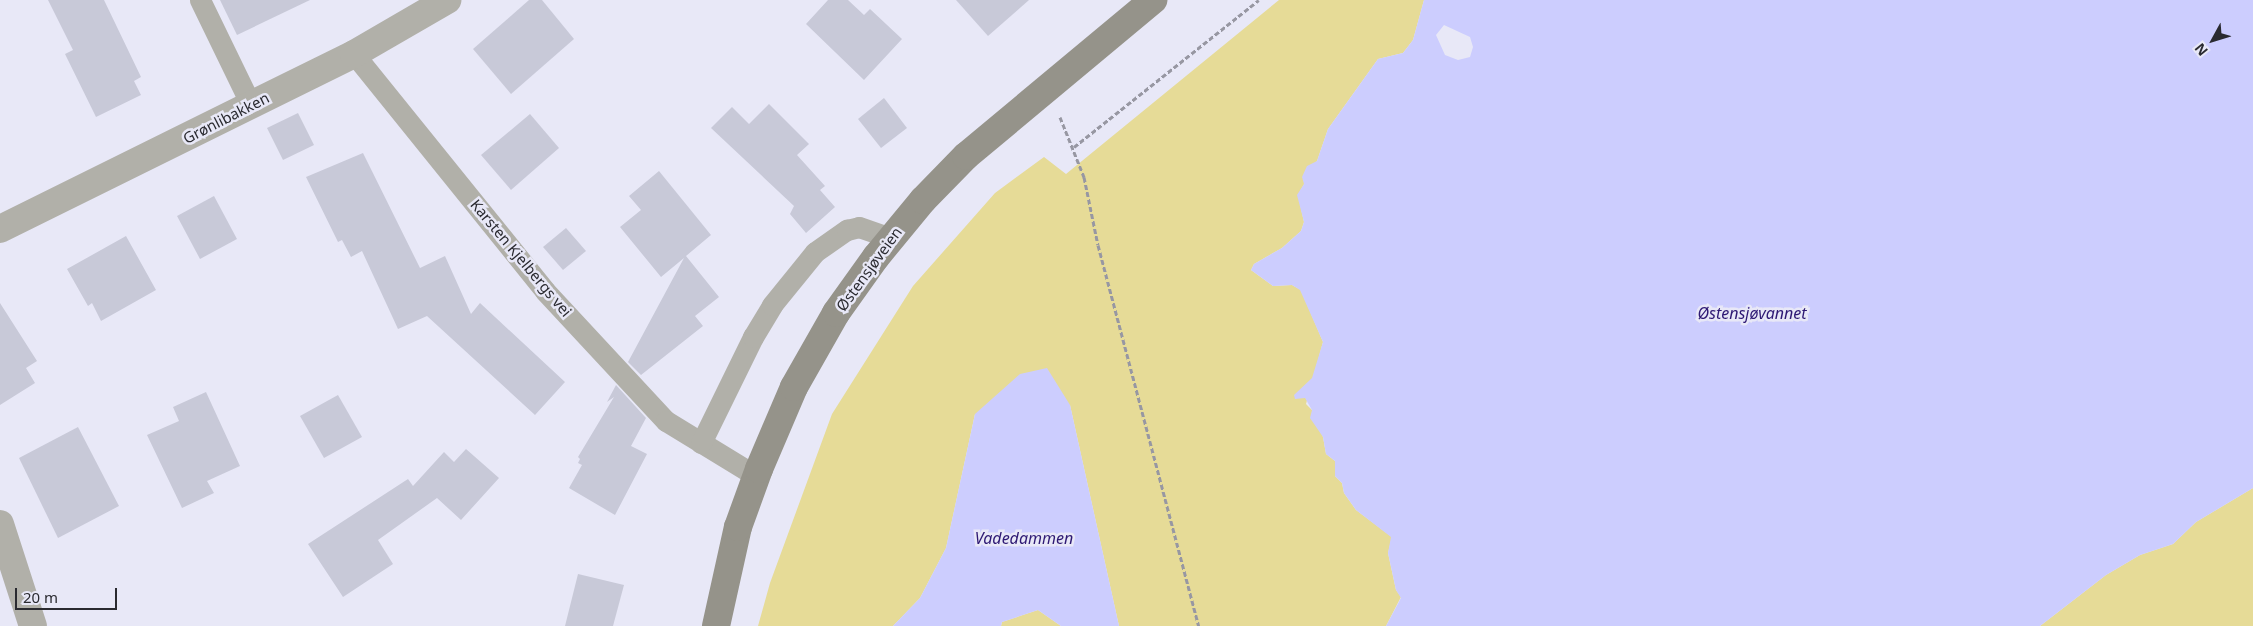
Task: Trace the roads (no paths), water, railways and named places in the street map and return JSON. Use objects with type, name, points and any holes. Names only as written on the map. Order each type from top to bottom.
[{"type":"main road","name":"Østensjøveien","points":[[716,626],[738,527],[756,476],[794,387],[836,313],[891,238],[922,200],[966,156],[1153,0]]},
{"type":"street","name":"Grønlibakken","points":[[0,229],[354,54],[447,0]]},
{"type":"street","points":[[0,524],[33,626]]},
{"type":"lane","points":[[200,0],[251,105]]},
{"type":"lane","name":"Karsten Kjelbergs vei","points":[[354,54],[546,291],[666,421],[756,476]]},
{"type":"lane","points":[[702,443],[753,337],[772,305],[816,252],[847,230],[859,227],[891,238]]},
{"type":"water","name":"Østensjøvannet","points":[[1424,0],[2253,0],[2253,488],[2196,522],[2173,544],[2140,555],[2106,575],[2040,626],[1386,626],[1401,598],[1396,590],[1388,553],[1391,537],[1356,510],[1344,493],[1342,483],[1335,476],[1335,461],[1326,454],[1323,437],[1310,418],[1312,410],[1305,398],[1295,399],[1294,395],[1312,378],[1323,342],[1300,290],[1292,285],[1273,286],[1251,270],[1254,264],[1282,248],[1301,231],[1304,222],[1297,195],[1304,184],[1302,177],[1307,166],[1317,161],[1328,129],[1378,59],[1403,53],[1413,40]],"holes":[[[1444,25],[1470,37],[1473,47],[1470,57],[1458,60],[1445,55],[1436,35]]]},
{"type":"water","name":"Vadedammen","points":[[1047,368],[1070,405],[1119,626],[1061,626],[1038,610],[1002,622],[1001,626],[893,626],[920,598],[946,548],[975,414],[1020,374]]}]
